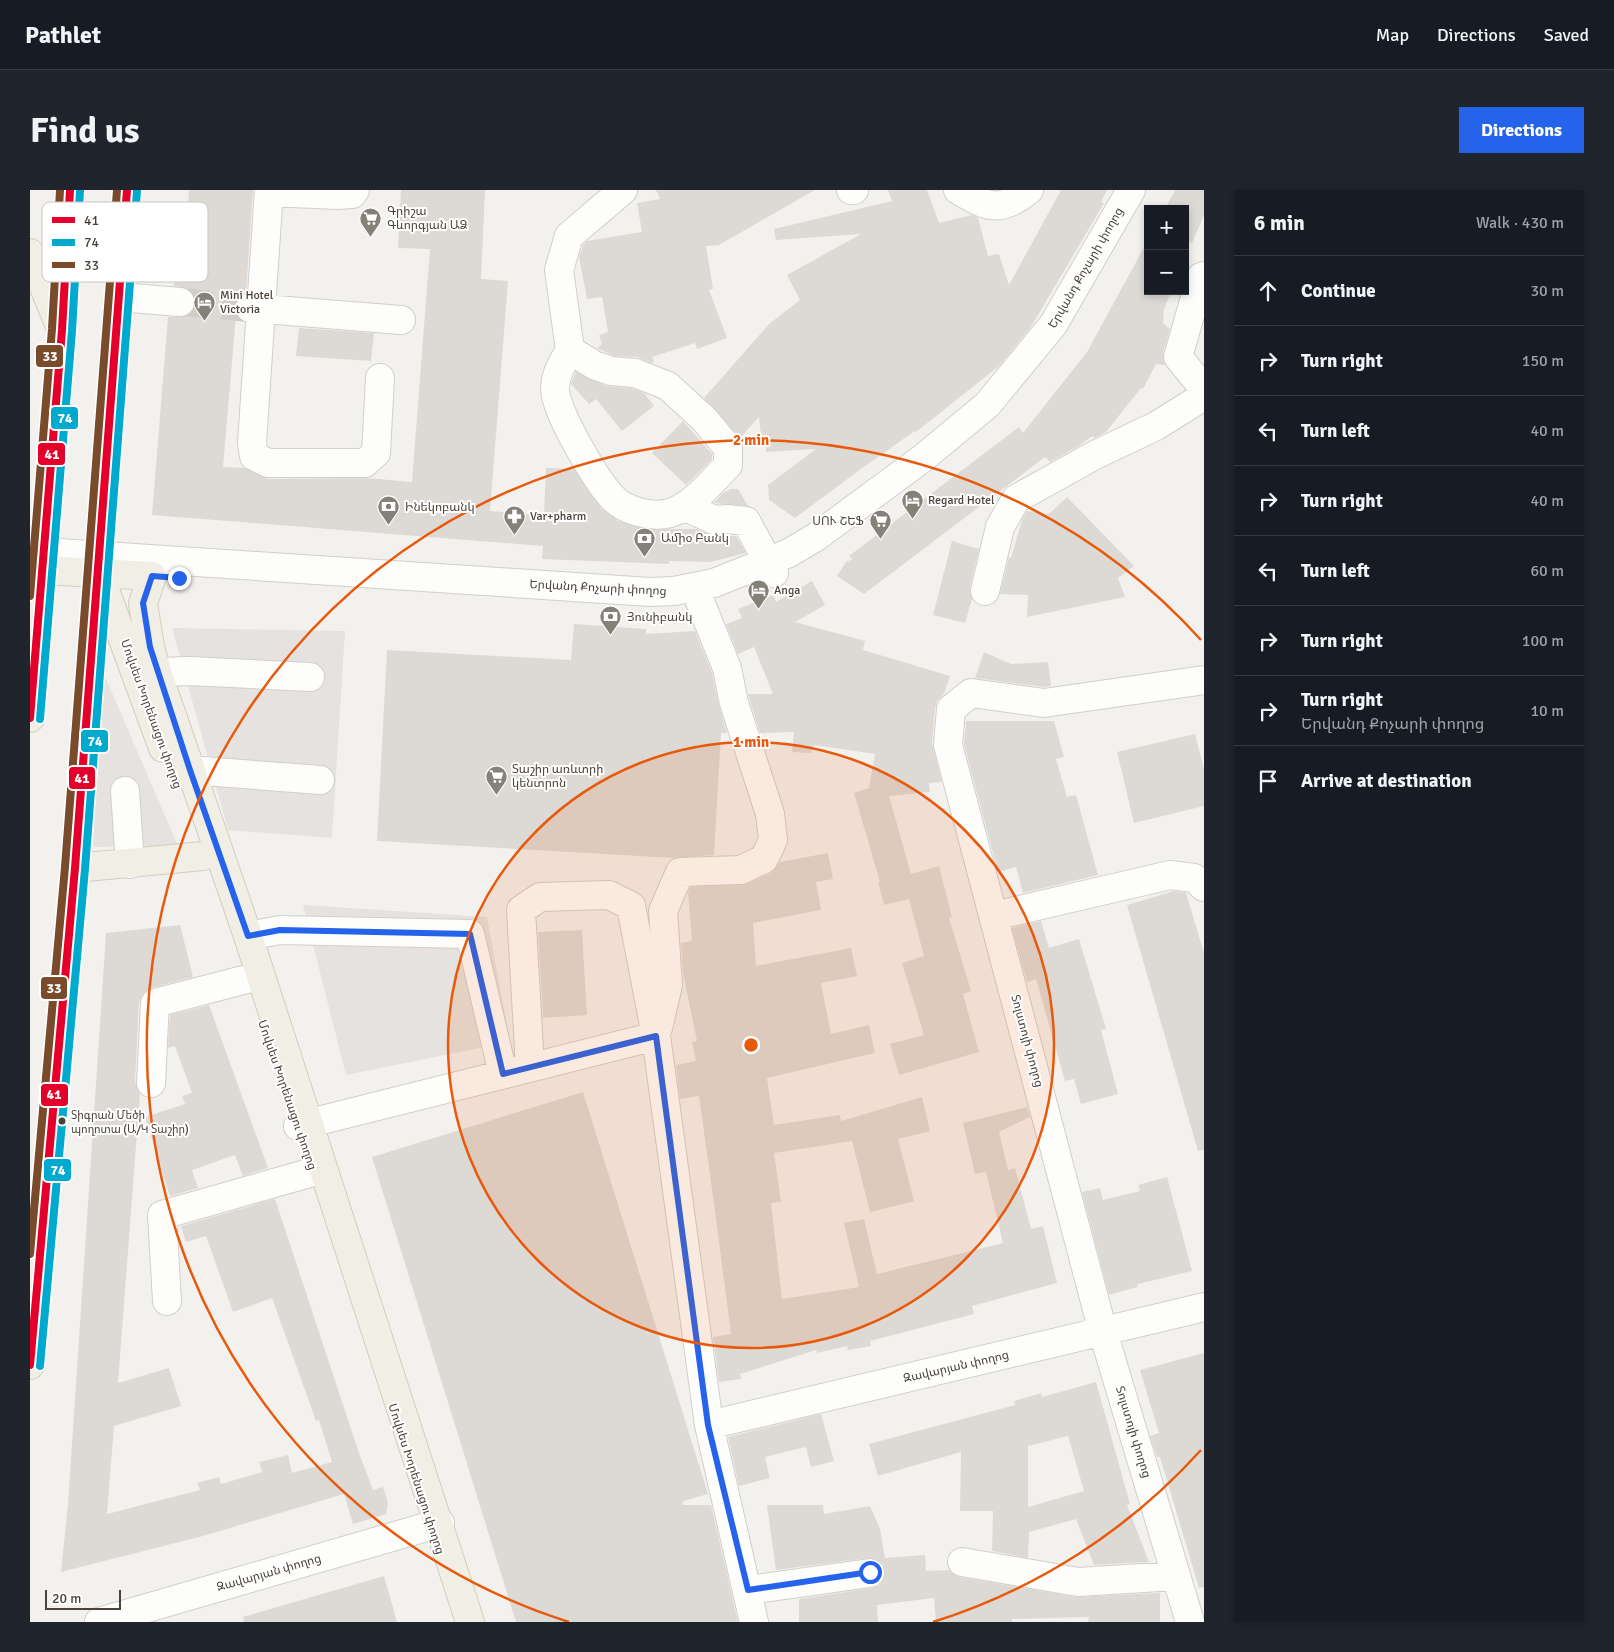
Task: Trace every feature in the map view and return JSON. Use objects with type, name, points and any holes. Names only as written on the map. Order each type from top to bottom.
[{"type":"main road","points":[[30,253],[42,282]]},
{"type":"main road","points":[[42,282],[62,330]]},
{"type":"main road","points":[[30,718],[65,282]]},
{"type":"main road","points":[[30,1365],[75,868],[120,282]]},
{"type":"main road","name":"Երվանդ Քոչարի փողոց","points":[[99,565],[152,576]]},
{"type":"main road","name":"Մովսես Խորենացու փողոց","points":[[99,565],[247,979],[304,1124],[314,1172],[470,1622]]},
{"type":"main road","name":"Մովսես Խորենացու փողոց","points":[[152,576],[143,603],[150,647],[157,672],[248,936],[304,1124],[436,1525],[462,1622]]},
{"type":"main road","points":[[75,868],[203,856]]},
{"type":"street","points":[[355,190],[352,194],[338,195],[269,191],[256,308],[252,444],[254,456],[268,463],[364,464],[376,453],[380,378]]},
{"type":"street","points":[[570,350],[594,364],[611,371],[635,373],[668,386],[705,420],[728,448],[728,465],[684,506],[669,513],[642,514],[614,500],[588,465],[568,426],[555,390],[559,368],[570,350],[559,270],[569,236],[623,190]]},
{"type":"street","points":[[958,190],[989,206],[1006,205],[1028,190]]},
{"type":"street","name":"Երվանդ Քոչարի փողոց","points":[[43,561],[650,592],[674,591],[714,584],[771,568],[923,458],[988,405],[1053,326],[1131,190]]},
{"type":"street","name":"Երվանդ Քոչարի փողոց","points":[[152,576],[654,604],[699,599],[728,592],[771,568],[836,536],[922,471],[994,411],[1061,332],[1144,190]]},
{"type":"street","points":[[1204,276],[1201,277],[1178,358],[1204,389]]},
{"type":"street","points":[[119,297],[180,302]]},
{"type":"street","points":[[256,308],[401,320]]},
{"type":"street","points":[[985,591],[1000,527],[1016,499],[1095,455],[1156,426],[1204,396]]},
{"type":"street","points":[[684,506],[714,520],[746,521],[771,568]]},
{"type":"street","points":[[656,1036],[668,985],[663,911],[680,872],[741,870],[764,859],[772,840],[770,814],[734,703],[727,668],[699,599]]},
{"type":"street","points":[[157,672],[190,671],[310,677]]},
{"type":"street","name":"Տոլստոյի փողոց","points":[[1190,1622],[1104,1332],[948,745],[951,710],[971,693],[1044,703],[1204,680]]},
{"type":"street","points":[[190,770],[320,780]]},
{"type":"street","points":[[125,791],[130,864]]},
{"type":"street","points":[[994,916],[1170,875],[1194,878],[1204,887]]},
{"type":"street","points":[[530,1067],[522,910],[540,897],[609,895],[630,906],[656,1036],[708,1425],[754,1622]]},
{"type":"street","points":[[248,936],[280,930],[470,934],[503,1074]]},
{"type":"street","points":[[151,1083],[155,1003],[247,979]]},
{"type":"street","points":[[304,1124],[656,1036]]},
{"type":"street","points":[[167,1301],[162,1215],[314,1172]]},
{"type":"street","name":"Զավարյան փողոց","points":[[708,1425],[1104,1332],[1204,1306]]},
{"type":"street","name":"Զավարյան փողոց","points":[[99,1622],[136,1617],[436,1525]]},
{"type":"street","points":[[962,1562],[1078,1582],[1176,1576]]},
{"type":"street","points":[[748,1590],[870,1572]]},
{"type":"shaded area","points":[[172,628],[345,631],[332,838],[228,830]]},
{"type":"shaded area","points":[[103,672],[178,846],[93,847]]},
{"type":"shaded area","points":[[303,905],[487,917],[510,1042],[346,1075]]},
{"type":"building","points":[[189,190],[253,190],[246,293],[237,299],[235,306],[236,315],[223,467],[245,468],[268,479],[367,478],[412,482],[430,249],[398,248],[401,190],[485,190],[481,279],[508,281],[490,511],[544,515],[546,468],[574,469],[601,508],[618,521],[646,529],[696,529],[715,536],[736,536],[746,553],[710,562],[669,561],[669,564],[542,559],[543,546],[152,515],[168,317],[187,316],[193,310],[195,304],[194,296],[189,289],[174,286],[174,282],[208,282],[208,202],[188,202]]},
{"type":"building","points":[[656,190],[815,190],[719,245],[706,246],[713,289],[709,290],[727,338],[697,349],[695,343],[652,357],[654,362],[652,363],[637,357],[614,356],[597,348],[602,344],[599,335],[608,332],[602,297],[587,299],[579,257],[583,245],[587,241],[642,232],[637,203],[660,199]]},
{"type":"building","points":[[888,190],[927,190],[939,223],[972,215],[978,218],[988,256],[999,254],[1009,285],[1061,190],[1107,190],[1101,202],[1104,203],[1031,327],[999,366],[916,432],[865,466],[795,518],[769,500],[768,485],[816,449],[766,452],[766,447],[762,446],[759,417],[740,438],[704,398],[769,324],[800,300],[787,275],[861,234],[776,240],[774,229],[892,201]]},
{"type":"building","points":[[1175,190],[1204,190],[1204,215],[1192,243],[1189,242],[1189,205],[1167,205]]},
{"type":"building","points":[[1144,247],[1144,295],[1170,295],[1164,310],[1163,323],[1170,329],[1163,353],[1165,365],[1156,364],[1143,389],[1141,388],[1106,432],[1095,438],[1092,436],[1079,446],[1050,462],[1045,457],[864,594],[837,576],[846,562],[853,559],[849,556],[1019,427],[1023,433],[1087,352]]},
{"type":"building","points":[[299,328],[374,333],[371,361],[296,356]]},
{"type":"building","points":[[576,372],[606,386],[631,388],[644,393],[654,406],[622,431],[596,399],[589,404],[571,384]]},
{"type":"building","points":[[683,421],[712,454],[712,459],[686,485],[652,453]]},
{"type":"building","points":[[731,489],[738,489],[748,506],[714,503],[723,493]]},
{"type":"building","points":[[1067,497],[1134,566],[1118,578],[1125,597],[1027,617],[1028,595],[1000,594],[1009,557],[1011,558],[1022,520],[1027,511],[1049,514]]},
{"type":"building","points":[[952,541],[979,549],[970,587],[972,599],[965,623],[933,615]]},
{"type":"building","points":[[812,581],[825,605],[795,622],[865,641],[863,650],[950,676],[944,694],[937,701],[935,708],[932,744],[942,782],[929,783],[930,792],[889,796],[911,874],[939,866],[952,917],[949,918],[971,991],[963,994],[979,1052],[899,1075],[890,1044],[924,1035],[902,963],[924,956],[909,899],[884,905],[878,882],[880,882],[854,793],[869,788],[875,754],[814,745],[811,753],[792,752],[794,732],[760,733],[748,694],[773,694],[754,647],[738,654],[726,624],[742,618],[738,609],[773,595],[776,602]]},
{"type":"building","name":"Տաշիր առևտրի կենտրոն","points":[[574,624],[646,629],[646,634],[695,631],[712,673],[727,733],[721,733],[714,855],[674,858],[377,841],[387,650],[571,660]]},
{"type":"building","points":[[984,652],[1011,664],[1048,662],[1051,686],[1044,687],[975,678]]},
{"type":"building","points":[[966,721],[1054,721],[1064,757],[1056,759],[1067,797],[1076,795],[1098,875],[1023,893],[1016,867],[998,872],[964,744]]},
{"type":"building","points":[[1195,734],[1204,769],[1204,806],[1134,823],[1117,752]]},
{"type":"building","points":[[828,853],[833,879],[816,882],[821,910],[753,923],[756,966],[851,948],[857,976],[821,983],[831,1034],[869,1025],[875,1053],[767,1078],[774,1125],[840,1115],[841,1121],[922,1097],[930,1131],[898,1139],[914,1201],[870,1212],[852,1141],[774,1153],[781,1202],[771,1203],[782,1299],[859,1287],[844,1223],[864,1219],[877,1274],[1003,1243],[986,1172],[975,1174],[963,1123],[1027,1107],[1030,1117],[999,1132],[1008,1170],[1015,1168],[1031,1229],[1043,1226],[1057,1283],[972,1306],[974,1314],[870,1341],[871,1346],[848,1350],[847,1346],[817,1353],[816,1350],[740,1374],[741,1379],[719,1382],[713,1337],[731,1334],[715,1211],[699,1096],[680,1099],[676,1065],[696,1061],[692,1042],[697,1041],[683,973],[681,943],[692,941],[688,894],[690,887],[747,884],[771,873],[780,862]]},
{"type":"building","points":[[1174,891],[1186,893],[1204,953],[1204,1150],[1198,1151],[1127,905]]},
{"type":"building","points":[[1041,921],[1049,948],[1079,939],[1106,1029],[1101,1030],[1118,1094],[1081,1104],[1074,1079],[1065,1081],[1036,979],[1027,982],[1012,928]]},
{"type":"building","points":[[180,925],[193,977],[151,988],[143,994],[139,1002],[135,1082],[140,1093],[118,1383],[169,1368],[181,1406],[114,1426],[107,1514],[200,1490],[197,1483],[219,1477],[221,1484],[262,1472],[259,1462],[288,1455],[292,1473],[332,1462],[319,1420],[316,1421],[272,1298],[233,1312],[206,1236],[186,1242],[181,1226],[275,1199],[359,1453],[373,1490],[383,1487],[388,1502],[386,1514],[353,1524],[344,1494],[203,1536],[61,1572],[68,1504],[106,933]]},
{"type":"building","points":[[582,930],[587,1015],[543,1018],[538,932]]},
{"type":"building","points":[[209,1005],[268,1168],[243,1176],[235,1155],[192,1170],[198,1188],[170,1196],[145,1117],[185,1104],[182,1096],[192,1093],[175,1046],[168,1048],[170,1015]]},
{"type":"building","points":[[583,1092],[708,1494],[683,1501],[683,1505],[711,1505],[738,1622],[516,1622],[372,1157]]},
{"type":"building","points":[[1167,1177],[1192,1271],[1138,1284],[1137,1287],[1109,1295],[1082,1192],[1100,1188],[1103,1200],[1140,1191],[1138,1185]]},
{"type":"building","points":[[1204,1353],[1204,1587],[1199,1588],[1160,1457],[1157,1457],[1150,1436],[1159,1433],[1140,1370]]},
{"type":"building","points":[[1096,1382],[1130,1504],[1127,1505],[1149,1562],[1094,1565],[1076,1519],[1029,1532],[1028,1558],[992,1551],[993,1511],[960,1511],[961,1452],[878,1476],[869,1444],[1015,1405],[1014,1401],[1041,1393],[1042,1397]],"holes":[[[1068,1436],[1084,1491],[1028,1507],[1028,1446]]]},
{"type":"building","points":[[821,1414],[834,1461],[811,1467],[806,1447],[765,1457],[770,1478],[739,1486],[728,1437]]},
{"type":"building","points":[[767,1505],[823,1505],[824,1514],[870,1506],[880,1529],[885,1558],[925,1555],[926,1571],[949,1570],[959,1577],[1075,1597],[1160,1593],[1160,1622],[1088,1622],[1089,1617],[1012,1619],[1012,1622],[936,1622],[934,1598],[877,1605],[878,1622],[799,1622],[799,1599],[879,1586],[884,1579],[885,1570],[883,1564],[876,1559],[868,1558],[776,1570]]},
{"type":"building","points":[[384,1576],[397,1622],[244,1622],[243,1617]]},
{"type":"tunnel","points":[[180,302],[250,308]]},
{"type":"transit line","name":"33","points":[[59,202],[60,190]]},
{"type":"transit line","name":"41","points":[[69,202],[70,190]]},
{"type":"transit line","name":"33","points":[[116,202],[117,190]]},
{"type":"transit line","name":"41","points":[[126,202],[127,190]]},
{"type":"transit line","name":"74","points":[[79,202],[80,191]]},
{"type":"transit line","name":"74","points":[[136,202],[137,191]]},
{"type":"transit line","name":"33","points":[[30,596],[55,282]]},
{"type":"transit line","name":"41","points":[[30,718],[65,282]]},
{"type":"transit line","name":"74","points":[[40,719],[75,282]]},
{"type":"transit line","name":"33","points":[[30,1254],[65,867],[110,282]]},
{"type":"transit line","name":"41","points":[[30,1365],[75,868],[120,282]]},
{"type":"transit line","name":"74","points":[[40,1366],[85,869],[130,282]]},
{"type":"place","name":"Գրիշա Գևորգյան ԱՁ","points":[[371,237]]},
{"type":"place","name":"Mini Hotel Victoria","points":[[204,321]]},
{"type":"place","name":"Regard Hotel","points":[[912,519]]},
{"type":"place","name":"Ինեկոբանկ","points":[[389,526]]},
{"type":"place","name":"Var+pharm","points":[[514,535]]},
{"type":"place","name":"ՍՈՒ ՇԵՖ","points":[[880,540]]},
{"type":"place","name":"Ամիօ Բանկ","points":[[645,557]]},
{"type":"place","name":"Anga","points":[[758,609]]},
{"type":"place","name":"Յունիբանկ","points":[[611,636]]},
{"type":"place","name":"Տաշիր առևտրի կենտրոն","points":[[496,795]]},
{"type":"place","name":"Տիգրան Մեծի պողոտա (Ա/Կ Տաշիր)","points":[[62,1121]]},
{"type":"route","points":[[179,578],[152,576],[143,603],[150,647],[190,770],[248,936],[280,930],[399,931],[470,934],[503,1074],[656,1036],[708,1425],[748,1590],[870,1572]]}]
